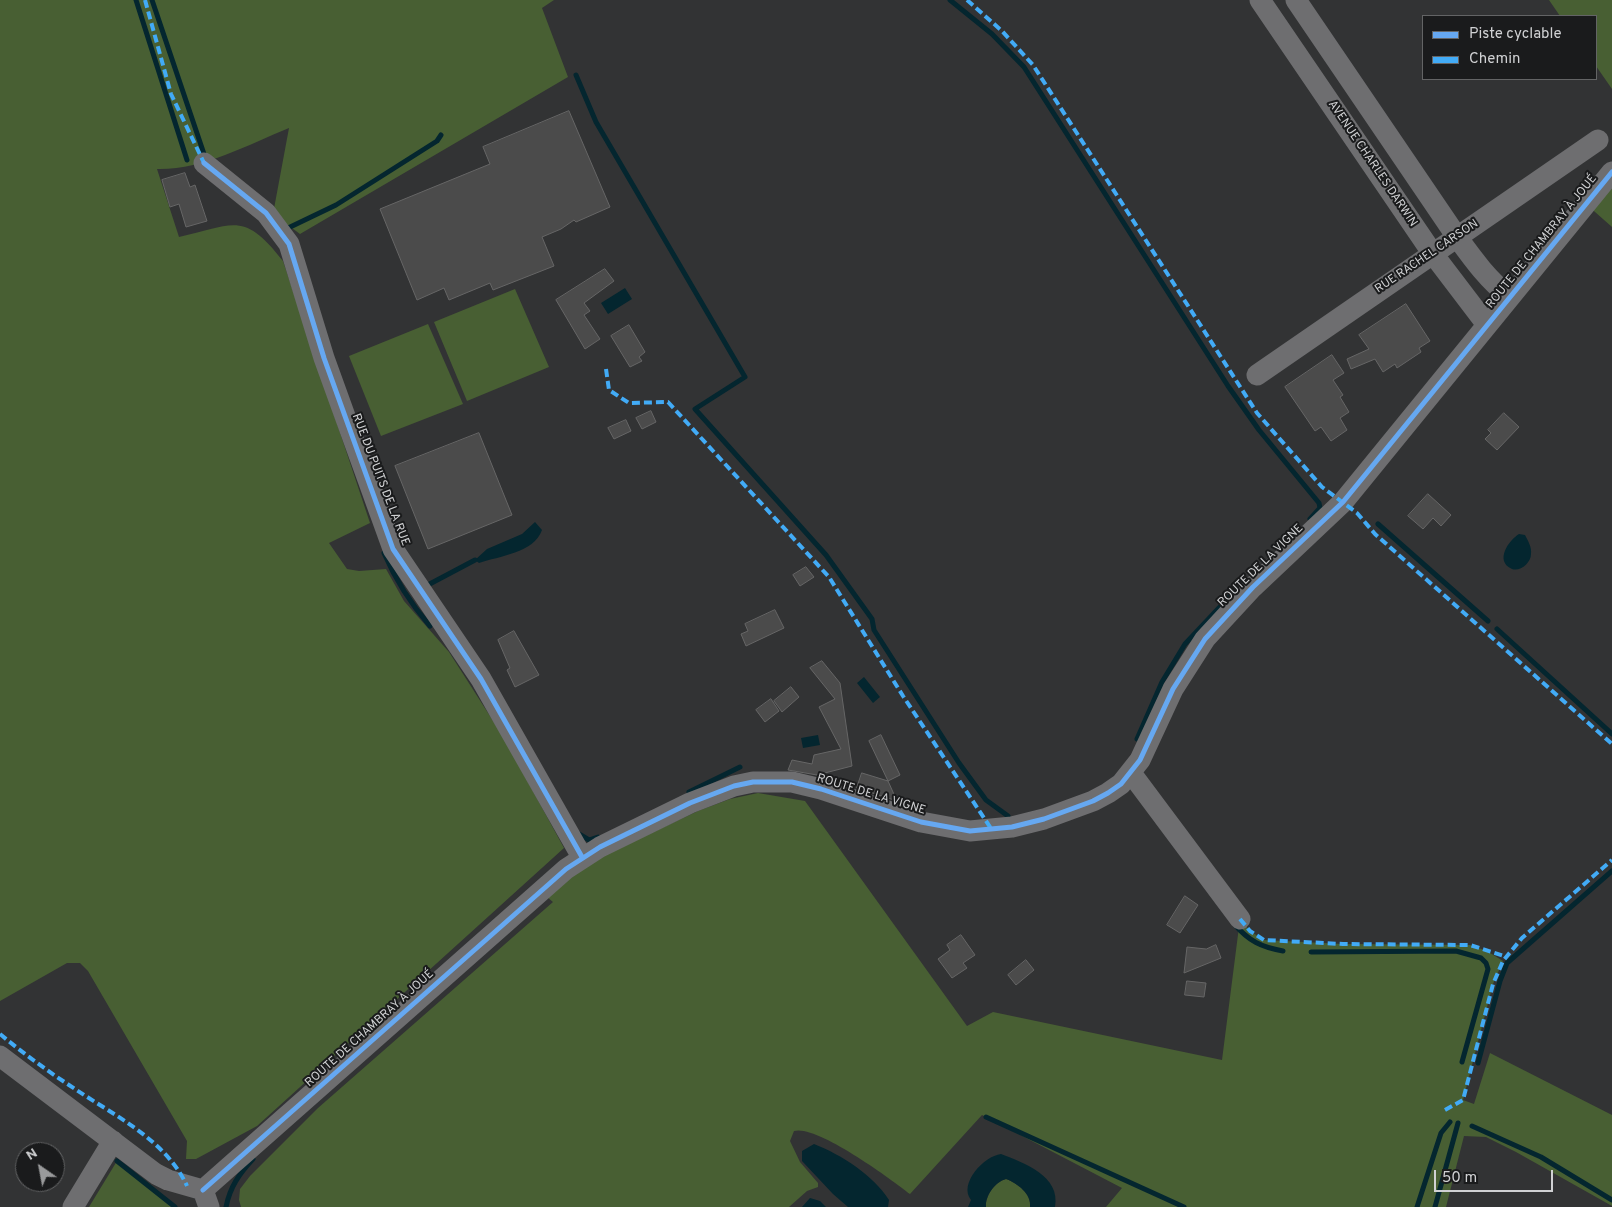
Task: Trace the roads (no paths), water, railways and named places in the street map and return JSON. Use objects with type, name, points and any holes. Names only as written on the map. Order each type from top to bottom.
[{"type":"street","name":"AVENUE CHARLES DARWIN","points":[[1260,0],[1432,254],[1487,325]]},
{"type":"street","points":[[1296,0],[1457,237],[1480,269],[1495,286],[1510,298]]},
{"type":"street","name":"RUE RACHEL CARSON","points":[[1256,375],[1598,140]]},
{"type":"street","name":"RUE DU PUITS DE LA RUE","points":[[204,163],[266,214],[289,244],[324,358],[393,549],[481,679],[582,857]]},
{"type":"street","name":"ROUTE DE CHAMBRAY À JOUÉ","points":[[1487,325],[1612,172]]},
{"type":"street","name":"ROUTE DE LA VIGNE","points":[[550,882],[582,857],[697,800],[734,786],[753,782],[792,782],[821,789],[921,822],[970,831],[1018,826],[1072,810],[1108,793],[1131,773],[1144,753],[1184,668],[1205,639],[1253,587],[1343,502],[1487,325]]},
{"type":"street","points":[[1131,773],[1240,919]]},
{"type":"street","name":"ROUTE DE CHAMBRAY À JOUÉ","points":[[206,1199],[550,882]]},
{"type":"street","points":[[0,1056],[156,1174],[206,1199]]},
{"type":"street","points":[[74,1207],[113,1141]]},
{"type":"water","points":[[625,288],[632,299],[608,314],[601,303]]},
{"type":"water","points":[[535,522],[542,530],[532,544],[506,556],[479,563],[475,560],[487,549],[522,534]]},
{"type":"water","points":[[1519,534],[1525,535],[1530,546],[1531,557],[1522,568],[1515,570],[1507,565],[1504,561],[1504,556],[1511,541]]},
{"type":"water","points":[[864,677],[880,697],[873,703],[857,683]]},
{"type":"water","points":[[818,735],[820,745],[803,748],[801,738]]},
{"type":"water","points":[[814,1144],[846,1160],[866,1174],[889,1200],[888,1207],[848,1207],[802,1161],[802,1151]]},
{"type":"water","points":[[1001,1154],[1030,1167],[1047,1179],[1055,1196],[1055,1207],[1030,1207],[1029,1198],[1026,1193],[1015,1183],[1006,1179],[998,1183],[992,1190],[987,1198],[986,1207],[968,1207],[971,1200],[968,1194],[970,1179],[987,1160]]},
{"type":"water","points":[[810,1198],[820,1201],[826,1207],[802,1207]]},
{"type":"waterway","points":[[136,0],[187,160]]},
{"type":"waterway","points":[[152,0],[204,154]]},
{"type":"waterway","points":[[950,0],[992,34],[1024,67],[1228,386],[1259,430],[1319,503],[1320,508],[1310,519]]},
{"type":"waterway","points":[[576,75],[596,122],[745,377],[695,409],[826,555],[872,619],[874,630],[959,763],[986,800],[1008,816]]},
{"type":"waterway","points":[[284,228],[286,229],[336,205],[437,141],[441,135]]},
{"type":"waterway","points":[[1378,524],[1488,621]]},
{"type":"waterway","points":[[384,553],[404,591],[430,626]]},
{"type":"waterway","points":[[424,587],[475,560]]},
{"type":"waterway","points":[[1137,739],[1162,682],[1185,644],[1233,593]]},
{"type":"waterway","points":[[1497,629],[1612,734]]},
{"type":"waterway","points":[[689,792],[740,767]]},
{"type":"waterway","points":[[579,834],[589,840],[598,837]]},
{"type":"waterway","points":[[1478,1063],[1500,981],[1507,963],[1612,871]]},
{"type":"waterway","points":[[1235,925],[1256,942],[1268,948],[1283,951]]},
{"type":"waterway","points":[[1311,952],[1456,951],[1481,958],[1486,963],[1488,969],[1462,1062]]},
{"type":"waterway","points":[[986,1117],[1184,1207]]},
{"type":"waterway","points":[[1417,1207],[1441,1133],[1450,1122]]},
{"type":"waterway","points":[[1435,1207],[1458,1123]]},
{"type":"waterway","points":[[1472,1126],[1541,1157],[1612,1200]]},
{"type":"waterway","points":[[226,1207],[236,1181],[253,1159]]},
{"type":"waterway","points":[[117,1161],[175,1207]]}]
